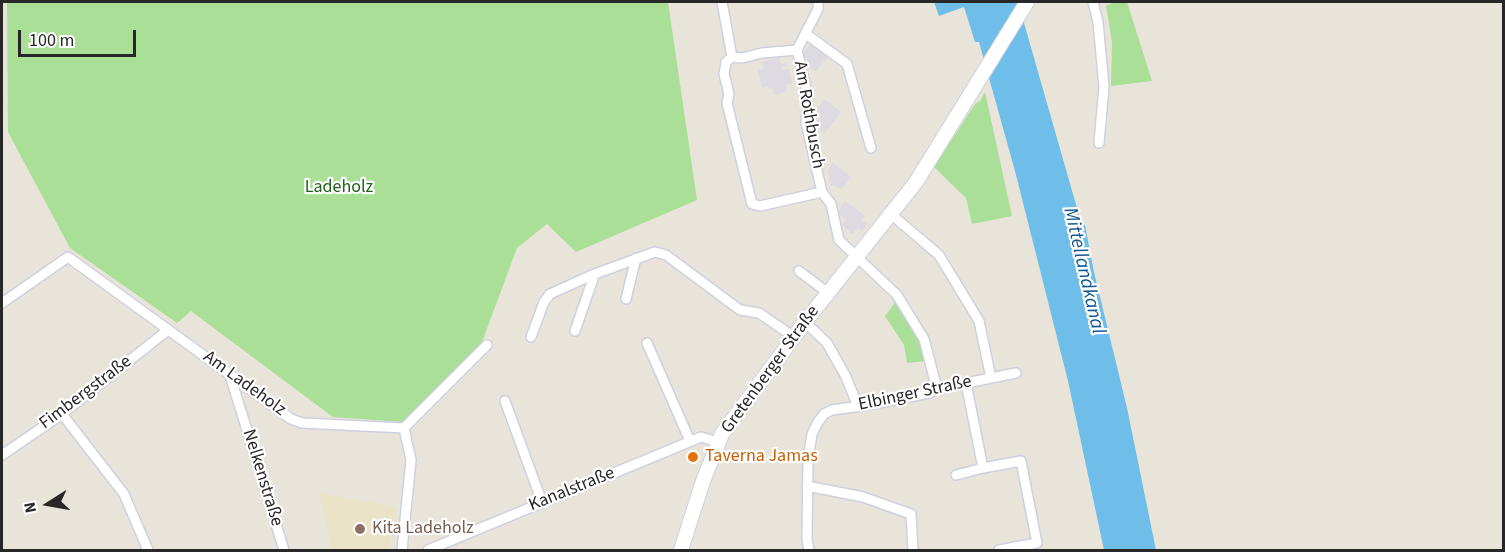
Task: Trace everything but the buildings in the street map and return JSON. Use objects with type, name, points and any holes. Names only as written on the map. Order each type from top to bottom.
[{"type":"main road","name":"Gretenberger Straße","points":[[681,550],[718,442],[731,420],[805,322],[892,215],[939,147],[1026,2]]},
{"type":"street","points":[[722,2],[732,57]]},
{"type":"street","name":"Am Rothbusch","points":[[818,2],[818,9],[797,50],[808,97],[806,123],[822,192],[831,204],[839,240],[897,295],[924,339],[937,388]]},
{"type":"street","points":[[1093,2],[1099,31],[1104,87],[1099,143]]},
{"type":"street","points":[[806,34],[847,64],[871,148]]},
{"type":"street","points":[[797,50],[762,53],[742,58],[732,57],[726,62],[724,74],[729,94],[727,103],[752,204],[760,206],[822,192]]},
{"type":"street","points":[[892,215],[939,255],[979,321],[991,378]]},
{"type":"street","points":[[531,337],[544,302],[550,294],[592,275],[654,252],[666,255],[740,310],[768,317],[794,337]]},
{"type":"street","name":"Am Ladeholz","points":[[2,303],[68,257],[291,418],[302,423],[404,428]]},
{"type":"street","points":[[626,299],[636,258]]},
{"type":"street","name":"Gretenberger Straße","points":[[799,271],[828,293]]},
{"type":"street","points":[[575,331],[593,279],[592,275]]},
{"type":"street","points":[[805,322],[826,343],[846,375],[858,406]]},
{"type":"street","name":"Fimbergstraße","points":[[2,455],[62,414],[168,330]]},
{"type":"street","points":[[646,343],[690,441]]},
{"type":"street","points":[[402,550],[411,460],[404,428],[487,345]]},
{"type":"street","name":"Nelkenstraße","points":[[229,372],[284,550]]},
{"type":"street","name":"Elbinger Straße","points":[[807,486],[811,442],[818,422],[824,414],[832,410],[929,393],[937,388],[1016,373]]},
{"type":"street","points":[[966,383],[983,468]]},
{"type":"street","points":[[505,401],[542,502]]},
{"type":"street","points":[[62,414],[124,494],[148,550]]},
{"type":"street","name":"Kanalstraße","points":[[428,550],[690,441],[701,437],[718,442]]},
{"type":"street","points":[[956,475],[1021,461],[1037,543],[999,550]]},
{"type":"street","points":[[809,550],[807,486],[862,498],[911,514],[913,550]]},
{"type":"shaded area","points":[[812,41],[829,55],[816,72],[808,66],[807,59],[802,55]]},
{"type":"shaded area","points":[[779,58],[781,64],[787,63],[788,66],[782,70],[789,69],[792,83],[786,85],[787,92],[774,95],[772,88],[769,89],[768,86],[762,88],[758,70],[764,68],[762,62]]},
{"type":"shaded area","points":[[823,100],[841,112],[825,133],[819,129],[816,116],[816,110]]},
{"type":"shaded area","points":[[832,162],[851,177],[842,189],[831,185],[828,171]]},
{"type":"shaded area","points":[[845,201],[865,216],[862,220],[867,224],[862,231],[858,228],[853,234],[842,225],[846,220],[840,216],[839,210]]},
{"type":"shaded area","name":"Kita Ladeholz","points":[[319,493],[397,507],[389,550],[332,550]]},
{"type":"green space","name":"Ladeholz","points":[[7,2],[668,2],[697,200],[576,252],[547,224],[517,248],[482,342],[403,422],[333,417],[191,311],[177,323],[70,248],[8,132]]},
{"type":"green space","points":[[1115,2],[1127,2],[1152,81],[1111,86],[1112,42],[1106,6]]},
{"type":"green space","points":[[985,92],[1012,216],[972,224],[966,198],[934,167]]},
{"type":"green space","points":[[897,300],[923,341],[927,361],[907,363],[904,345],[885,316]]},
{"type":"water","name":"Mittellandkanal","points":[[934,2],[1018,2],[1081,222],[1085,225],[1127,408],[1156,550],[1104,550],[1068,381],[1015,171],[979,42],[975,42],[964,7],[939,16]]},
{"type":"place","name":"Taverna Jamas","points":[[693,457]]},
{"type":"place","name":"Kita Ladeholz","points":[[360,529]]}]
